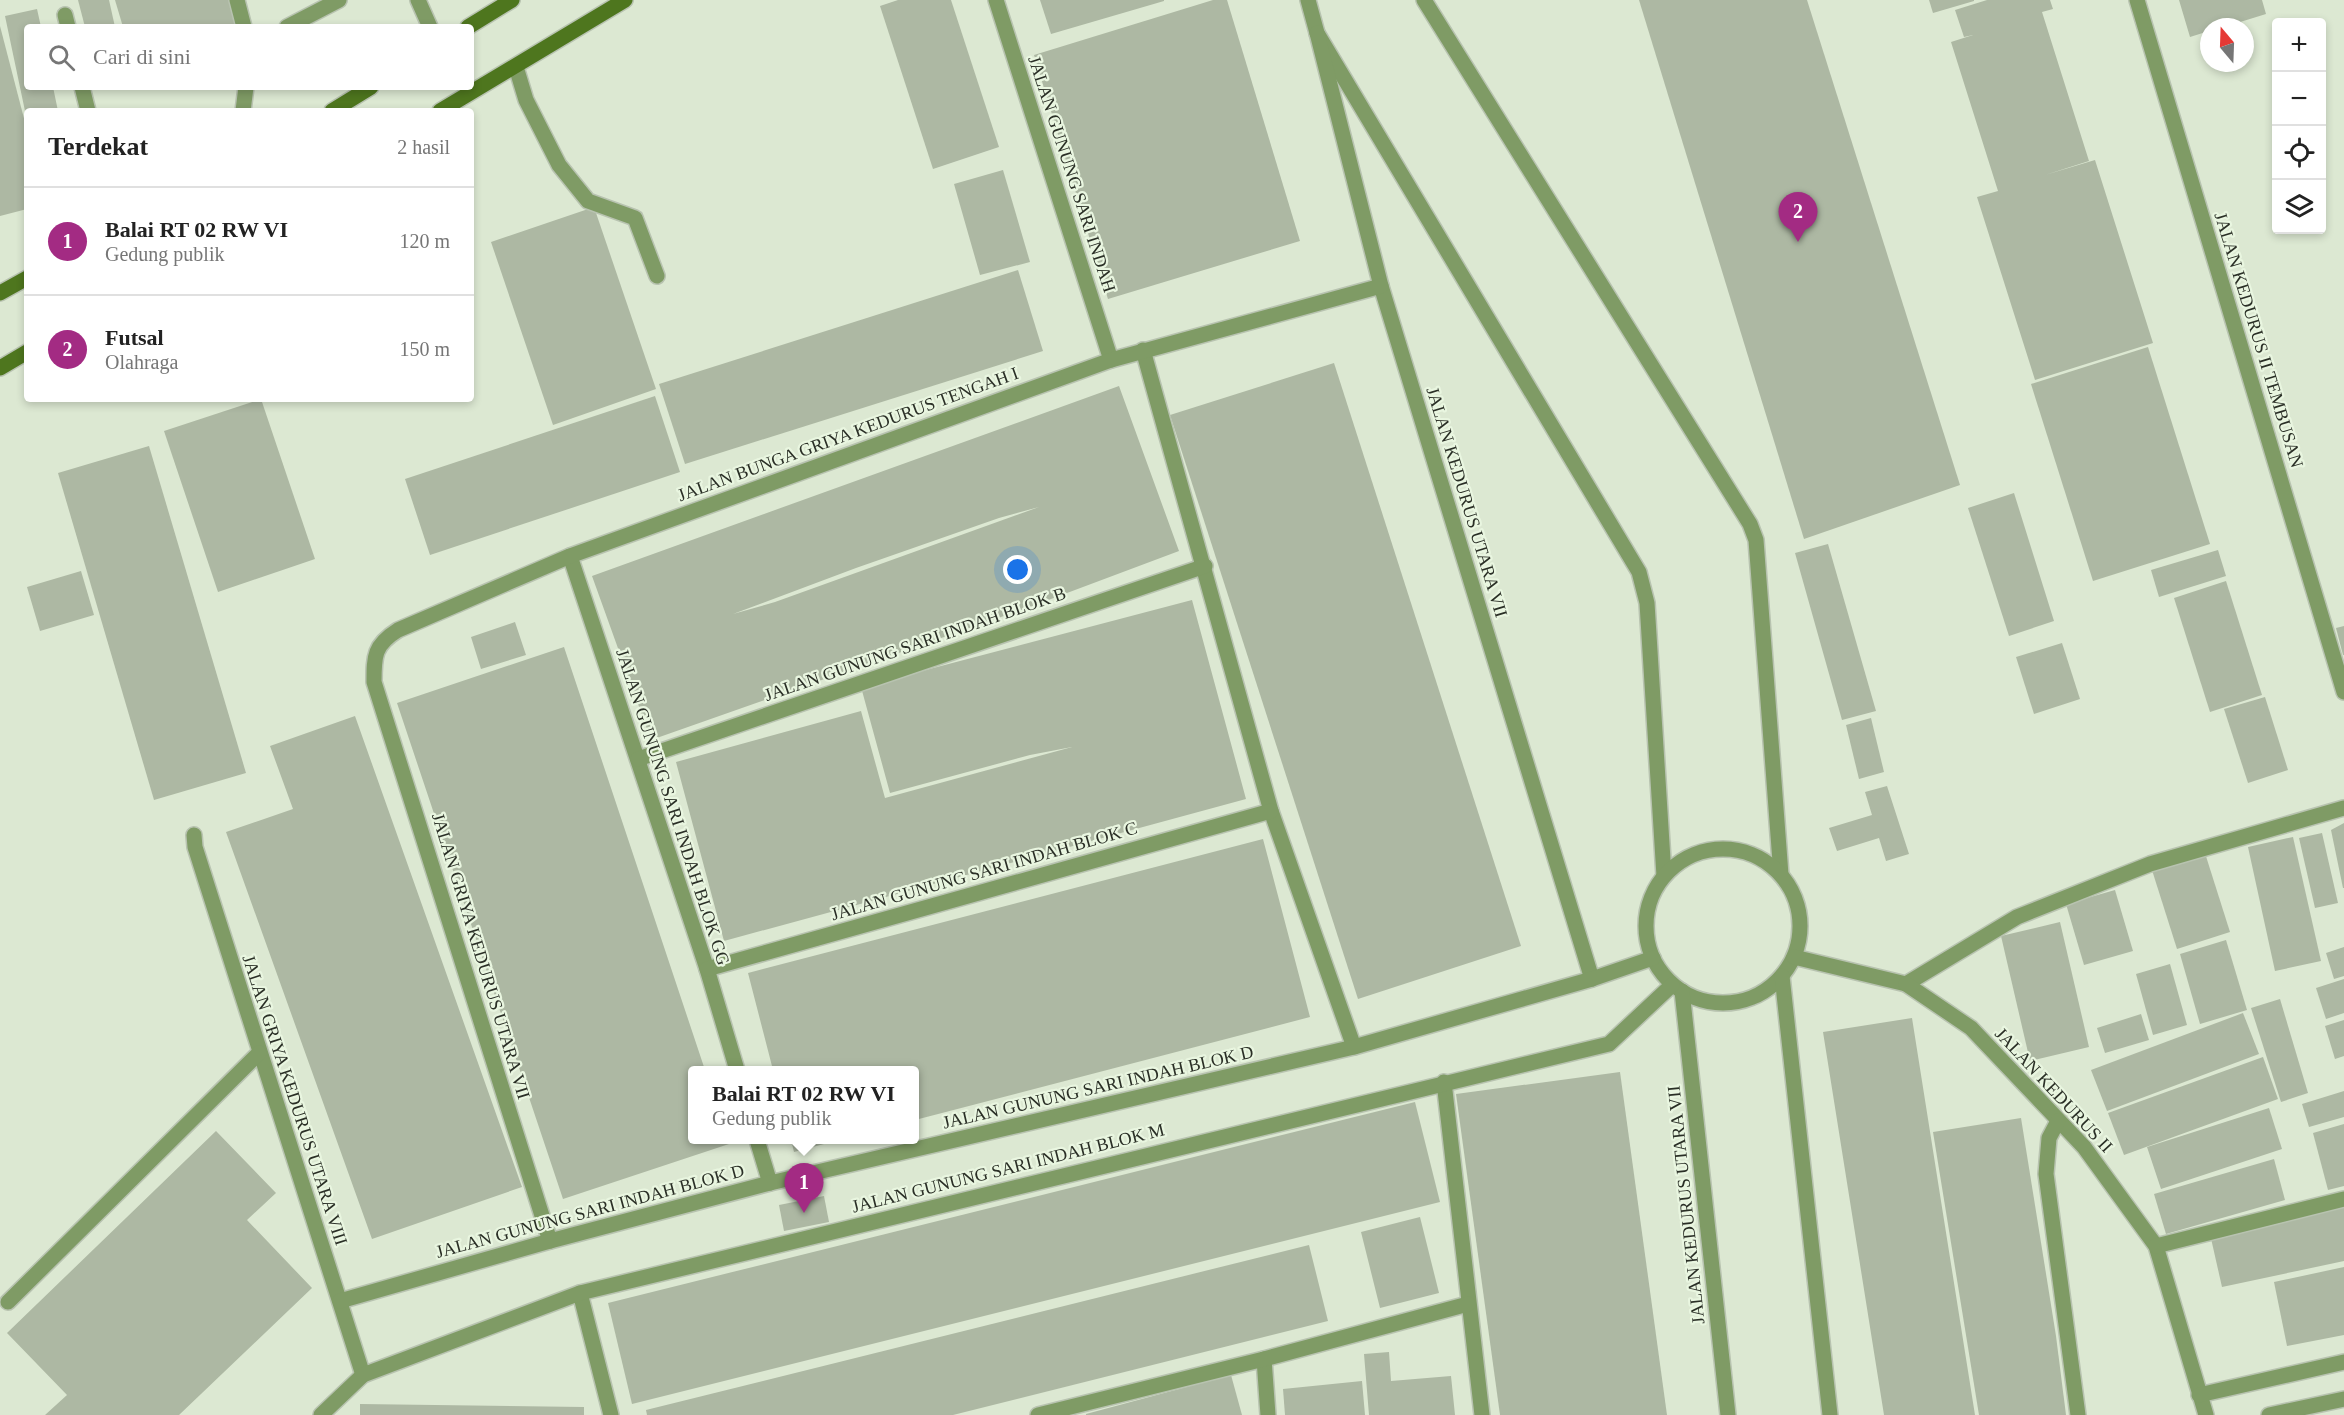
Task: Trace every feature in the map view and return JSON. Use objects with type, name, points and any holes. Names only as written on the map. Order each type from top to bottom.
[{"type":"main road","points":[[473,24],[512,0]]},
{"type":"main road","points":[[445,108],[625,0]]},
{"type":"main road","points":[[352,106],[368,90]]},
{"type":"main road","points":[[0,292],[24,280]]},
{"type":"main road","points":[[0,368],[24,354]]},
{"type":"street","points":[[237,0],[243,24]]},
{"type":"street","points":[[293,24],[339,0]]},
{"type":"street","points":[[418,0],[429,24]]},
{"type":"street","name":"JALAN GUNUNG SARI INDAH","points":[[996,0],[1111,360]]},
{"type":"street","name":"JALAN KEDURUS UTARA VII","points":[[1308,0],[1381,285],[1592,980]]},
{"type":"street","points":[[1424,0],[1750,524],[1756,540],[1781,875]]},
{"type":"street","name":"JALAN KEDURUS II TEMBUSAN","points":[[2137,0],[2344,692]]},
{"type":"street","name":"JALAN KEDURUS UTARA VII","points":[[1317,33],[1639,572],[1647,603],[1664,876]]},
{"type":"street","points":[[516,67],[526,100],[559,165],[588,201],[635,218],[657,276]]},
{"type":"street","points":[[83,90],[87,108]]},
{"type":"street","points":[[243,108],[246,90]]},
{"type":"street","name":"JALAN BUNGA GRIYA KEDURUS TENGAH I","points":[[374,682],[374,657],[390,635],[570,556],[1111,360],[1381,285]]},
{"type":"street","points":[[1143,350],[1205,566],[1271,811],[1354,1047]]},
{"type":"street","name":"JALAN GUNUNG SARI INDAH BLOK GG","points":[[570,556],[707,969],[736,1066]]},
{"type":"street","name":"JALAN GUNUNG SARI INDAH BLOK B","points":[[638,759],[1205,566]]},
{"type":"street","name":"JALAN GRIYA KEDURUS UTARA VII","points":[[374,682],[550,1241]]},
{"type":"street","points":[[1906,984],[2017,917],[2150,864],[2344,808]]},
{"type":"street","name":"JALAN GUNUNG SARI INDAH BLOK C","points":[[707,969],[1271,811]]},
{"type":"street","name":"JALAN GRIYA KEDURUS UTARA VIII","points":[[194,835],[195,847],[259,1053],[363,1375]]},
{"type":"street","points":[[1723,849],[1744,852],[1765,861],[1781,875],[1793,893],[1800,914],[1800,936],[1794,957],[1782,976],[1766,990],[1745,999],[1724,1003],[1702,1000],[1677,988],[1653,958],[1647,938],[1647,916],[1652,895],[1664,876],[1681,861],[1701,852],[1723,849]]},
{"type":"street","name":"JALAN KEDURUS II","points":[[1794,957],[1906,984],[1971,1028],[2084,1147],[2156,1246],[2206,1415]]},
{"type":"street","name":"JALAN GUNUNG SARI INDAH BLOK D","points":[[340,1301],[550,1241],[770,1182],[1354,1047],[1592,980],[1653,958]]},
{"type":"street","points":[[1782,976],[1830,1415]]},
{"type":"street","name":"JALAN KEDURUS UTARA VII","points":[[1677,988],[1728,1415]]},
{"type":"street","name":"JALAN GUNUNG SARI INDAH BLOK M","points":[[321,1415],[363,1375],[580,1293],[1444,1082],[1610,1044],[1677,988]]},
{"type":"street","points":[[8,1302],[259,1053]]},
{"type":"street","points":[[1444,1082],[1482,1415]]},
{"type":"street","points":[[2058,1121],[2049,1138],[2046,1174],[2078,1415]]},
{"type":"street","points":[[758,1144],[770,1182]]},
{"type":"street","points":[[2156,1246],[2344,1199]]},
{"type":"street","points":[[580,1293],[611,1415]]},
{"type":"street","points":[[1038,1415],[1264,1359],[1468,1304]]},
{"type":"street","points":[[1264,1359],[1269,1415]]},
{"type":"street","points":[[2199,1395],[2344,1362]]},
{"type":"street","points":[[2269,1415],[2344,1399]]},
{"type":"building","points":[[78,0],[109,0],[114,24],[84,24]]},
{"type":"building","points":[[115,0],[230,0],[237,24],[122,24]]},
{"type":"building","points":[[898,0],[951,0],[999,147],[933,169],[880,6]]},
{"type":"building","points":[[1040,0],[1164,0],[1164,1],[1051,34]]},
{"type":"building","points":[[1213,0],[1227,0],[1300,241],[1108,299],[1034,55]]},
{"type":"building","points":[[1639,0],[1807,0],[1960,485],[1804,539]]},
{"type":"building","points":[[1929,0],[1974,0],[1974,1],[1933,13]]},
{"type":"building","points":[[1987,0],[2050,0],[2053,9],[2042,12],[2089,161],[2045,175],[2095,160],[2153,343],[2035,380],[1977,197],[1998,191],[1951,42],[1973,35],[1964,37],[1955,10]]},
{"type":"building","points":[[2179,0],[2262,0],[2266,14],[2253,18],[2200,18],[2200,34],[2190,37]]},
{"type":"building","points":[[37,9],[40,24],[24,24],[24,90],[54,90],[57,108],[24,108],[5,16]]},
{"type":"building","points":[[0,26],[24,118],[24,210],[0,216]]},
{"type":"building","points":[[1003,170],[1030,262],[980,275],[954,184]]},
{"type":"building","points":[[594,207],[656,389],[553,425],[491,242]]},
{"type":"building","points":[[1018,270],[1043,351],[685,464],[659,384]]},
{"type":"building","points":[[2148,347],[2210,544],[2093,581],[2031,384]]},
{"type":"building","points":[[1334,363],[1521,946],[1358,999],[1170,415]]},
{"type":"building","points":[[1119,386],[1179,551],[1035,605],[651,740],[592,576]],"holes":[[[1039,507],[775,602],[733,614],[856,568],[999,518]]]},
{"type":"building","points":[[655,396],[680,472],[430,555],[405,479]]},
{"type":"building","points":[[252,402],[262,402],[315,559],[218,592],[164,431]]},
{"type":"building","points":[[149,446],[246,773],[154,800],[58,473]]},
{"type":"building","points":[[2014,493],[2054,621],[2009,636],[1968,508]]},
{"type":"building","points":[[1828,544],[1876,711],[1842,720],[1795,553]]},
{"type":"building","points":[[2218,550],[2226,576],[2159,597],[2151,570]]},
{"type":"building","points":[[81,571],[94,615],[40,631],[27,587]]},
{"type":"building","points":[[2226,581],[2262,695],[2210,712],[2174,598]]},
{"type":"building","points":[[1192,600],[1246,799],[724,941],[676,762],[861,711],[885,798],[1072,747],[1030,755],[890,793],[861,687]]},
{"type":"building","points":[[515,622],[526,655],[481,669],[471,637]]},
{"type":"building","points":[[2344,626],[2344,655],[2343,655],[2336,628]]},
{"type":"building","points":[[2062,643],[2080,699],[2034,714],[2016,657]]},
{"type":"building","points":[[564,647],[704,1066],[688,1066],[688,1144],[729,1144],[563,1199],[397,703]]},
{"type":"building","points":[[2265,697],[2288,770],[2248,783],[2224,709]]},
{"type":"building","points":[[355,716],[522,1187],[372,1239],[226,832],[293,809],[270,746]]},
{"type":"building","points":[[1871,718],[1884,772],[1859,779],[1846,725]]},
{"type":"building","points":[[1887,786],[1909,854],[1886,861],[1879,838],[1837,851],[1829,828],[1872,815],[1865,792]]},
{"type":"building","points":[[2344,823],[2344,888],[2343,888],[2331,830]]},
{"type":"building","points":[[2322,833],[2338,903],[2315,908],[2299,838]]},
{"type":"building","points":[[2293,837],[2321,961],[2275,971],[2248,847]]},
{"type":"building","points":[[1263,839],[1310,1017],[919,1119],[919,1066],[772,1066],[748,973]]},
{"type":"building","points":[[2204,850],[2230,932],[2177,949],[2151,867]]},
{"type":"building","points":[[2115,890],[2133,951],[2084,965],[2066,904]]},
{"type":"building","points":[[2060,922],[2089,1047],[2030,1061],[2001,936]]},
{"type":"building","points":[[2226,940],[2247,1010],[2200,1024],[2180,954]]},
{"type":"building","points":[[2344,947],[2344,976],[2334,979],[2326,953]]},
{"type":"building","points":[[2170,964],[2187,1025],[2153,1035],[2136,974]]},
{"type":"building","points":[[2344,979],[2344,1013],[2326,1019],[2316,988]]},
{"type":"building","points":[[2280,999],[2308,1093],[2281,1102],[2251,1008]]},
{"type":"building","points":[[2243,1013],[2259,1054],[2107,1111],[2091,1070]]},
{"type":"building","points":[[2141,1014],[2149,1040],[2105,1053],[2097,1028]]},
{"type":"building","points":[[1912,1018],[1975,1415],[1884,1415],[1823,1032]]},
{"type":"building","points":[[2344,1020],[2344,1056],[2335,1059],[2325,1026]]},
{"type":"building","points":[[2263,1057],[2278,1099],[2124,1155],[2108,1113]]},
{"type":"building","points":[[1620,1072],[1667,1415],[1500,1415],[1456,1094]]},
{"type":"building","points":[[2344,1091],[2344,1117],[2309,1127],[2302,1104]]},
{"type":"building","points":[[1415,1102],[1440,1202],[632,1404],[608,1303]]},
{"type":"building","points":[[2269,1108],[2282,1149],[2161,1189],[2147,1147]]},
{"type":"building","points":[[2021,1118],[2056,1336],[2066,1415],[1979,1415],[1933,1132]]},
{"type":"building","points":[[2344,1124],[2344,1186],[2328,1190],[2313,1133]]},
{"type":"building","points":[[216,1131],[276,1193],[247,1220],[312,1288],[179,1415],[45,1415],[67,1395],[7,1333]]},
{"type":"building","points":[[792,1144],[824,1144],[794,1152]]},
{"type":"building","points":[[2274,1159],[2285,1200],[2166,1234],[2154,1194]]},
{"type":"building","points":[[824,1196],[829,1222],[784,1231],[779,1205]]},
{"type":"building","points":[[2344,1206],[2344,1261],[2222,1287],[2210,1234]]},
{"type":"building","points":[[1420,1217],[1439,1293],[1380,1308],[1361,1232]]},
{"type":"building","points":[[1309,1245],[1328,1321],[953,1415],[647,1415],[646,1410]]},
{"type":"building","points":[[2344,1267],[2344,1335],[2287,1346],[2274,1282]]},
{"type":"building","points":[[1389,1352],[1391,1381],[1451,1376],[1455,1415],[1369,1415],[1364,1354]]},
{"type":"building","points":[[1231,1375],[1242,1415],[1086,1415],[1086,1414]]},
{"type":"building","points":[[1362,1381],[1365,1415],[1285,1415],[1283,1389]]},
{"type":"building","points":[[360,1404],[584,1407],[584,1415],[360,1415]]},
{"type":"place","name":"Futsal","points":[[1798,242]]},
{"type":"place","name":"Balai RT 02 RW VI","points":[[804,1213]]}]
